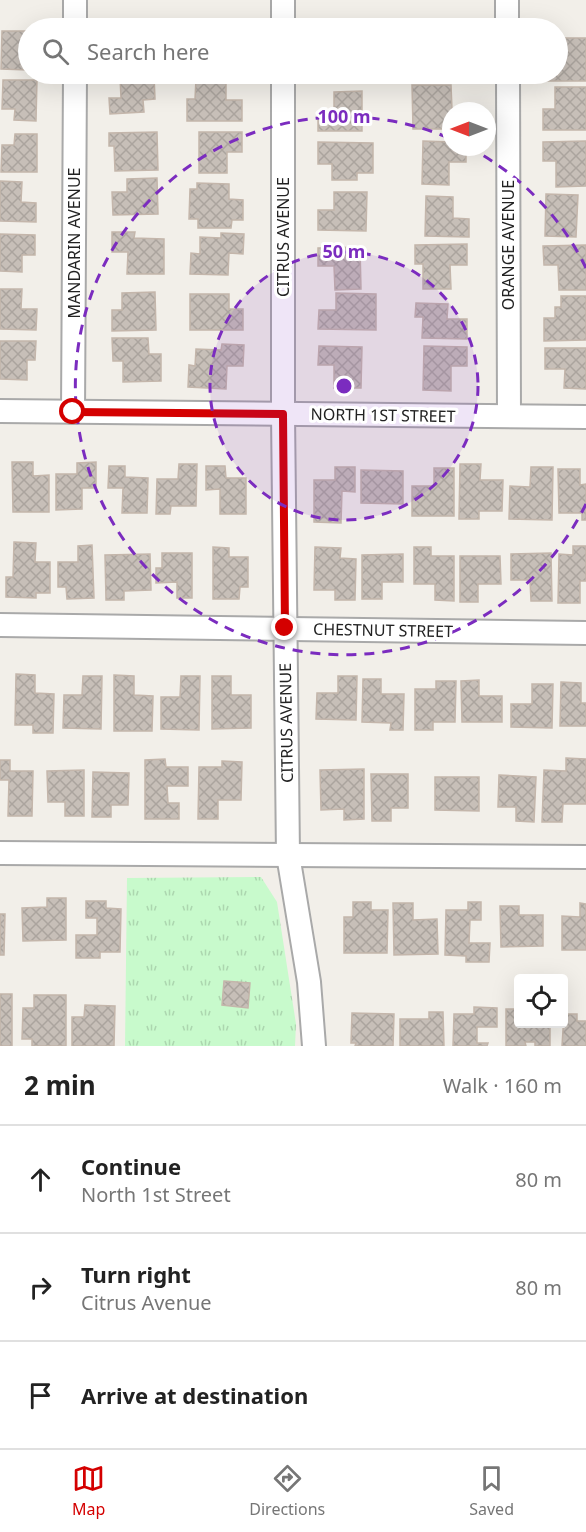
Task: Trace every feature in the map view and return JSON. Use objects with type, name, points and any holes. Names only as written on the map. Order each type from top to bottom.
[{"type":"street","points":[[75,0],[75,18]]},
{"type":"street","points":[[283,0],[283,18]]},
{"type":"street","points":[[507,0],[507,18]]},
{"type":"street","name":"MANDARIN AVENUE","points":[[73,412],[75,84]]},
{"type":"street","name":"CITRUS AVENUE","points":[[283,84],[283,414],[288,855],[309,982],[314,1046]]},
{"type":"street","name":"ORANGE AVENUE","points":[[508,84],[509,416]]},
{"type":"street","name":"NORTH 1ST STREET","points":[[0,411],[586,417]]},
{"type":"street","name":"CHESTNUT STREET","points":[[0,625],[586,633]]},
{"type":"street","points":[[0,853],[586,857]]},
{"type":"green space","points":[[261,877],[277,902],[296,1024],[295,1046],[125,1046],[127,878]]},
{"type":"building","points":[[2,31],[18,31],[18,70],[1,69]]},
{"type":"building","points":[[568,38],[586,38],[586,81],[568,81]]},
{"type":"building","points":[[3,80],[18,80],[18,84],[37,84],[36,121],[14,120],[15,109],[2,109]]},
{"type":"building","points":[[120,84],[154,84],[155,99],[143,100],[144,112],[110,114],[109,98],[121,98]]},
{"type":"building","points":[[196,84],[226,84],[226,100],[242,100],[242,121],[187,121],[187,99],[195,99]]},
{"type":"building","points":[[412,85],[451,85],[452,102],[442,102],[442,129],[413,129]]},
{"type":"building","points":[[555,87],[586,87],[586,130],[543,130],[543,109],[555,109]]},
{"type":"building","points":[[362,91],[362,131],[318,131],[318,112],[334,112],[334,92]]},
{"type":"building","points":[[157,132],[158,170],[115,171],[114,146],[109,146],[109,133]]},
{"type":"building","points":[[199,132],[242,132],[242,152],[227,152],[227,173],[199,173]]},
{"type":"building","points":[[15,134],[37,134],[37,172],[1,172],[2,145],[14,145]]},
{"type":"building","points":[[423,141],[442,142],[442,156],[466,156],[466,162],[449,162],[449,185],[422,184]]},
{"type":"building","points":[[586,141],[586,186],[556,187],[556,161],[543,161],[543,142]]},
{"type":"building","points":[[318,142],[373,143],[373,173],[357,173],[357,180],[332,180],[332,164],[318,164]]},
{"type":"building","points":[[157,178],[158,214],[113,215],[112,192],[127,192],[127,179]]},
{"type":"building","points":[[0,181],[22,182],[21,202],[36,203],[36,222],[0,221]]},
{"type":"building","points":[[197,183],[229,184],[229,199],[243,200],[243,220],[232,220],[231,228],[198,228],[198,219],[189,219],[190,189],[197,189]]},
{"type":"building","points":[[334,192],[367,192],[366,231],[318,230],[318,210],[334,210]]},
{"type":"building","points":[[546,194],[578,195],[576,237],[545,236]]},
{"type":"building","points":[[426,196],[453,197],[453,218],[469,219],[469,237],[425,236]]},
{"type":"building","points":[[112,232],[135,232],[134,238],[164,239],[164,274],[127,274],[128,252],[112,252]]},
{"type":"building","points":[[221,233],[244,234],[243,254],[229,253],[228,275],[190,274],[191,253],[200,254],[200,237],[221,238]]},
{"type":"building","points":[[0,234],[35,235],[35,255],[22,255],[22,272],[0,271]]},
{"type":"building","points":[[467,244],[467,265],[450,265],[451,289],[423,289],[423,264],[415,264],[415,245]]},
{"type":"building","points":[[586,245],[586,290],[559,290],[558,265],[544,265],[543,246]]},
{"type":"building","points":[[360,247],[361,289],[335,290],[334,266],[318,266],[318,248]]},
{"type":"building","points":[[0,289],[22,289],[21,309],[37,309],[36,330],[0,329]]},
{"type":"building","points":[[155,292],[156,330],[112,331],[112,310],[122,310],[122,293]]},
{"type":"building","points":[[336,293],[376,294],[376,330],[318,329],[319,310],[336,310]]},
{"type":"building","points":[[190,294],[229,294],[229,309],[243,309],[243,330],[190,330]]},
{"type":"building","points":[[561,296],[586,296],[586,340],[544,341],[544,318],[555,318],[555,307],[561,307]]},
{"type":"building","points":[[416,303],[448,304],[447,319],[467,319],[467,339],[422,338],[423,317],[415,317]]},
{"type":"building","points":[[112,338],[148,338],[149,354],[161,354],[161,381],[123,382],[123,361],[113,361]]},
{"type":"building","points":[[0,341],[36,341],[35,360],[27,360],[27,380],[0,379]]},
{"type":"building","points":[[222,344],[244,345],[243,366],[227,366],[226,389],[188,387],[189,365],[195,366],[196,349],[221,350]]},
{"type":"building","points":[[319,346],[362,347],[361,388],[334,388],[334,365],[318,365]]},
{"type":"building","points":[[424,346],[467,347],[467,366],[451,366],[451,391],[423,390]]},
{"type":"building","points":[[545,348],[586,348],[586,389],[564,388],[565,369],[545,369]]},
{"type":"building","points":[[12,462],[33,462],[33,476],[49,475],[49,512],[13,512]]},
{"type":"building","points":[[96,462],[96,488],[82,488],[82,509],[56,510],[56,474],[77,474],[77,463]]},
{"type":"building","points":[[179,464],[197,464],[196,506],[171,506],[170,514],[156,514],[157,479],[178,479]]},
{"type":"building","points":[[460,464],[481,464],[480,480],[503,480],[502,511],[479,511],[479,519],[459,519]]},
{"type":"building","points":[[109,466],[125,466],[125,477],[148,478],[147,513],[122,513],[123,488],[108,488]]},
{"type":"building","points":[[206,466],[225,466],[226,478],[246,478],[246,514],[220,514],[220,489],[206,490]]},
{"type":"building","points":[[335,467],[355,467],[355,492],[342,491],[341,523],[314,522],[314,480],[335,480]]},
{"type":"building","points":[[531,467],[553,467],[552,520],[509,519],[510,486],[530,487]]},
{"type":"building","points":[[434,468],[454,468],[454,516],[412,516],[412,486],[434,486]]},
{"type":"building","points":[[558,469],[580,469],[580,485],[586,484],[586,520],[582,520],[582,513],[559,513]]},
{"type":"building","points":[[361,470],[403,471],[403,504],[361,503]]},
{"type":"building","points":[[14,542],[36,543],[35,562],[50,562],[50,593],[36,593],[36,598],[6,597],[6,577],[13,577]]},
{"type":"building","points":[[92,545],[94,598],[67,599],[66,587],[58,587],[58,562],[78,562],[78,546]]},
{"type":"building","points":[[573,546],[586,546],[586,581],[580,581],[580,603],[558,603],[559,554],[573,555]]},
{"type":"building","points":[[213,547],[229,548],[229,557],[248,557],[248,587],[240,587],[239,599],[213,599]]},
{"type":"building","points":[[315,547],[341,548],[340,558],[356,559],[355,600],[335,600],[335,590],[314,590]]},
{"type":"building","points":[[414,547],[431,547],[431,556],[454,556],[454,601],[435,600],[435,584],[414,584]]},
{"type":"building","points":[[162,553],[192,553],[192,598],[177,598],[177,582],[156,583],[156,568],[162,568]]},
{"type":"building","points":[[551,553],[552,601],[531,601],[530,580],[511,580],[511,554]]},
{"type":"building","points":[[150,554],[151,590],[124,591],[124,600],[106,600],[105,555]]},
{"type":"building","points":[[403,554],[403,582],[382,582],[382,599],[362,599],[362,555]]},
{"type":"building","points":[[460,556],[500,556],[501,584],[478,584],[478,602],[460,602]]},
{"type":"building","points":[[16,674],[35,675],[35,693],[54,694],[53,733],[33,733],[33,725],[15,725]]},
{"type":"building","points":[[114,675],[134,676],[134,695],[153,696],[152,731],[114,731]]},
{"type":"building","points":[[83,676],[102,676],[101,729],[63,728],[64,695],[82,695]]},
{"type":"building","points":[[181,676],[200,676],[199,730],[161,729],[161,697],[180,697]]},
{"type":"building","points":[[212,676],[231,676],[231,695],[251,695],[251,728],[212,729]]},
{"type":"building","points":[[338,676],[357,676],[356,720],[316,719],[317,693],[338,693]]},
{"type":"building","points":[[363,679],[381,679],[381,694],[404,694],[403,730],[390,730],[391,723],[362,722]]},
{"type":"building","points":[[479,680],[479,696],[502,696],[502,722],[462,722],[461,681]]},
{"type":"building","points":[[436,681],[456,681],[455,722],[433,722],[433,730],[415,730],[415,689],[436,689]]},
{"type":"building","points":[[561,682],[581,683],[581,703],[586,703],[586,726],[560,726]]},
{"type":"building","points":[[532,684],[553,684],[552,728],[511,727],[511,704],[532,704]]},
{"type":"building","points":[[566,758],[586,759],[586,804],[563,804],[562,822],[542,822],[544,770],[566,771]]},
{"type":"building","points":[[165,759],[166,767],[188,767],[188,786],[167,786],[168,803],[179,803],[179,819],[145,819],[145,760]]},
{"type":"building","points":[[0,760],[10,760],[10,771],[33,771],[32,816],[8,816],[9,780],[0,780]]},
{"type":"building","points":[[222,761],[242,762],[241,800],[218,800],[218,819],[198,819],[199,767],[222,767]]},
{"type":"building","points":[[364,769],[364,819],[344,820],[344,809],[321,810],[320,770]]},
{"type":"building","points":[[84,770],[84,816],[65,816],[65,802],[48,802],[47,771]]},
{"type":"building","points":[[93,772],[129,773],[128,805],[111,805],[111,817],[92,817]]},
{"type":"building","points":[[371,774],[408,774],[408,808],[391,808],[391,821],[372,821]]},
{"type":"building","points":[[499,775],[536,777],[534,822],[516,821],[516,807],[498,807]]},
{"type":"building","points":[[435,777],[479,777],[479,811],[435,810]]},
{"type":"building","points":[[47,898],[66,898],[66,940],[23,941],[22,908],[47,907]]},
{"type":"building","points":[[86,901],[106,901],[106,908],[121,909],[120,952],[100,952],[100,958],[76,958],[76,935],[97,935],[97,918],[86,918]]},
{"type":"building","points":[[353,902],[371,902],[371,910],[388,910],[387,953],[344,953],[344,917],[353,917]]},
{"type":"building","points":[[468,902],[481,902],[481,920],[470,920],[469,943],[490,943],[489,962],[466,962],[466,956],[445,955],[446,910],[468,910]]},
{"type":"building","points":[[393,903],[413,903],[413,920],[437,919],[438,954],[394,955]]},
{"type":"building","points":[[580,903],[586,904],[586,950],[562,950],[562,916],[580,917]]},
{"type":"building","points":[[500,906],[519,906],[519,915],[543,915],[543,946],[501,947]]},
{"type":"building","points":[[0,914],[5,914],[4,955],[0,955]]},
{"type":"building","points":[[224,981],[250,983],[248,1008],[222,1005]]},
{"type":"building","points":[[0,994],[12,994],[12,1046],[0,1046]]},
{"type":"building","points":[[34,995],[66,995],[66,1046],[32,1046],[32,1039],[22,1039],[23,1008],[34,1008]]},
{"type":"building","points":[[85,1005],[115,1006],[114,1046],[72,1046],[72,1017],[84,1017]]},
{"type":"building","points":[[474,1007],[497,1008],[497,1027],[477,1027],[477,1043],[488,1043],[487,1046],[453,1046],[454,1014],[474,1014]]},
{"type":"building","points":[[506,1009],[514,1009],[514,1028],[550,1028],[550,1046],[535,1046],[535,1042],[525,1042],[526,1046],[506,1046]]},
{"type":"building","points":[[429,1012],[443,1012],[444,1046],[400,1046],[400,1019],[429,1019]]},
{"type":"building","points":[[352,1013],[394,1014],[393,1046],[355,1046],[356,1043],[351,1043]]},
{"type":"building","points":[[568,1014],[577,1014],[577,1021],[586,1021],[586,1046],[562,1046],[563,1028],[568,1028]]},
{"type":"route","points":[[73,412],[283,414],[285,628]]}]
